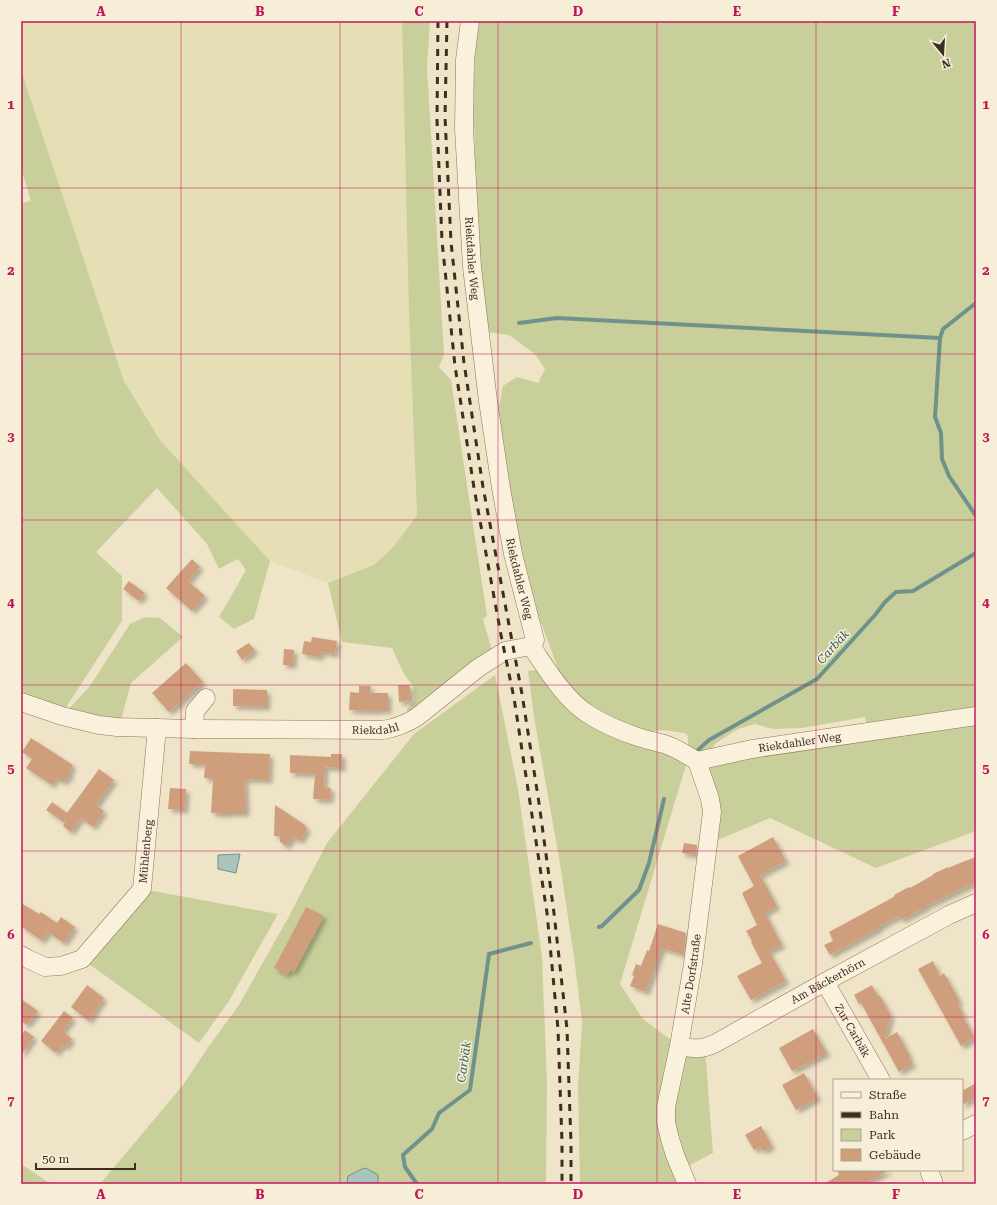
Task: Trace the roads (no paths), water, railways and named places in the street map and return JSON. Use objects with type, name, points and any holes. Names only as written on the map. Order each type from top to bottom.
[{"type":"street","name":"Riekdahler Weg","points":[[470,21],[465,60],[464,129],[472,267],[488,401],[501,488],[513,554],[535,640],[531,646]]},
{"type":"street","name":"Riekdahl","points":[[21,702],[62,716],[99,725],[117,727],[383,730],[408,723],[478,668],[505,651],[531,646]]},
{"type":"street","points":[[531,646],[559,686],[585,712],[609,725],[638,737],[677,749],[697,762]]},
{"type":"street","points":[[194,729],[195,711],[206,698]]},
{"type":"street","name":"Riekdahler Weg","points":[[697,762],[752,749],[976,716]]},
{"type":"street","name":"Mühlenberg","points":[[21,955],[45,966],[61,966],[82,959],[142,889],[157,728]]},
{"type":"street","name":"Alte Dorfstraße","points":[[687,1184],[673,1150],[666,1122],[666,1107],[679,1046],[698,931],[712,812],[710,799],[697,762]]},
{"type":"street","name":"Am Bäckerhörn","points":[[679,1046],[692,1049],[705,1048],[712,1045],[949,915],[976,903]]},
{"type":"street","name":"Zur Carbäk","points":[[825,982],[880,1079]]},
{"type":"street","points":[[963,1131],[976,1124]]},
{"type":"street","points":[[929,1171],[934,1184]]},
{"type":"water","points":[[240,854],[236,873],[218,869],[218,855]]},
{"type":"water","points":[[366,1168],[378,1175],[378,1184],[347,1184],[348,1176]]},
{"type":"waterway","name":"Carbäk","points":[[976,303],[943,329],[940,338],[935,417],[941,433],[942,459],[949,476],[976,516]]},
{"type":"waterway","points":[[519,323],[557,318],[940,338]]},
{"type":"waterway","name":"Carbäk","points":[[698,750],[709,740],[817,679],[885,602],[896,592],[913,591],[976,553]]},
{"type":"waterway","name":"Carbäk","points":[[599,927],[602,926],[639,890],[649,863],[664,799]]},
{"type":"waterway","name":"Carbäk","points":[[417,1184],[405,1167],[403,1155],[432,1129],[439,1113],[470,1090],[489,954],[531,943]]},
{"type":"railway","points":[[438,21],[437,120],[442,241],[455,366],[474,488],[514,698],[547,913],[558,1029],[562,1184]]},
{"type":"railway","points":[[447,21],[445,117],[451,242],[464,363],[483,487],[522,694],[554,913],[567,1029],[571,1184]]}]
